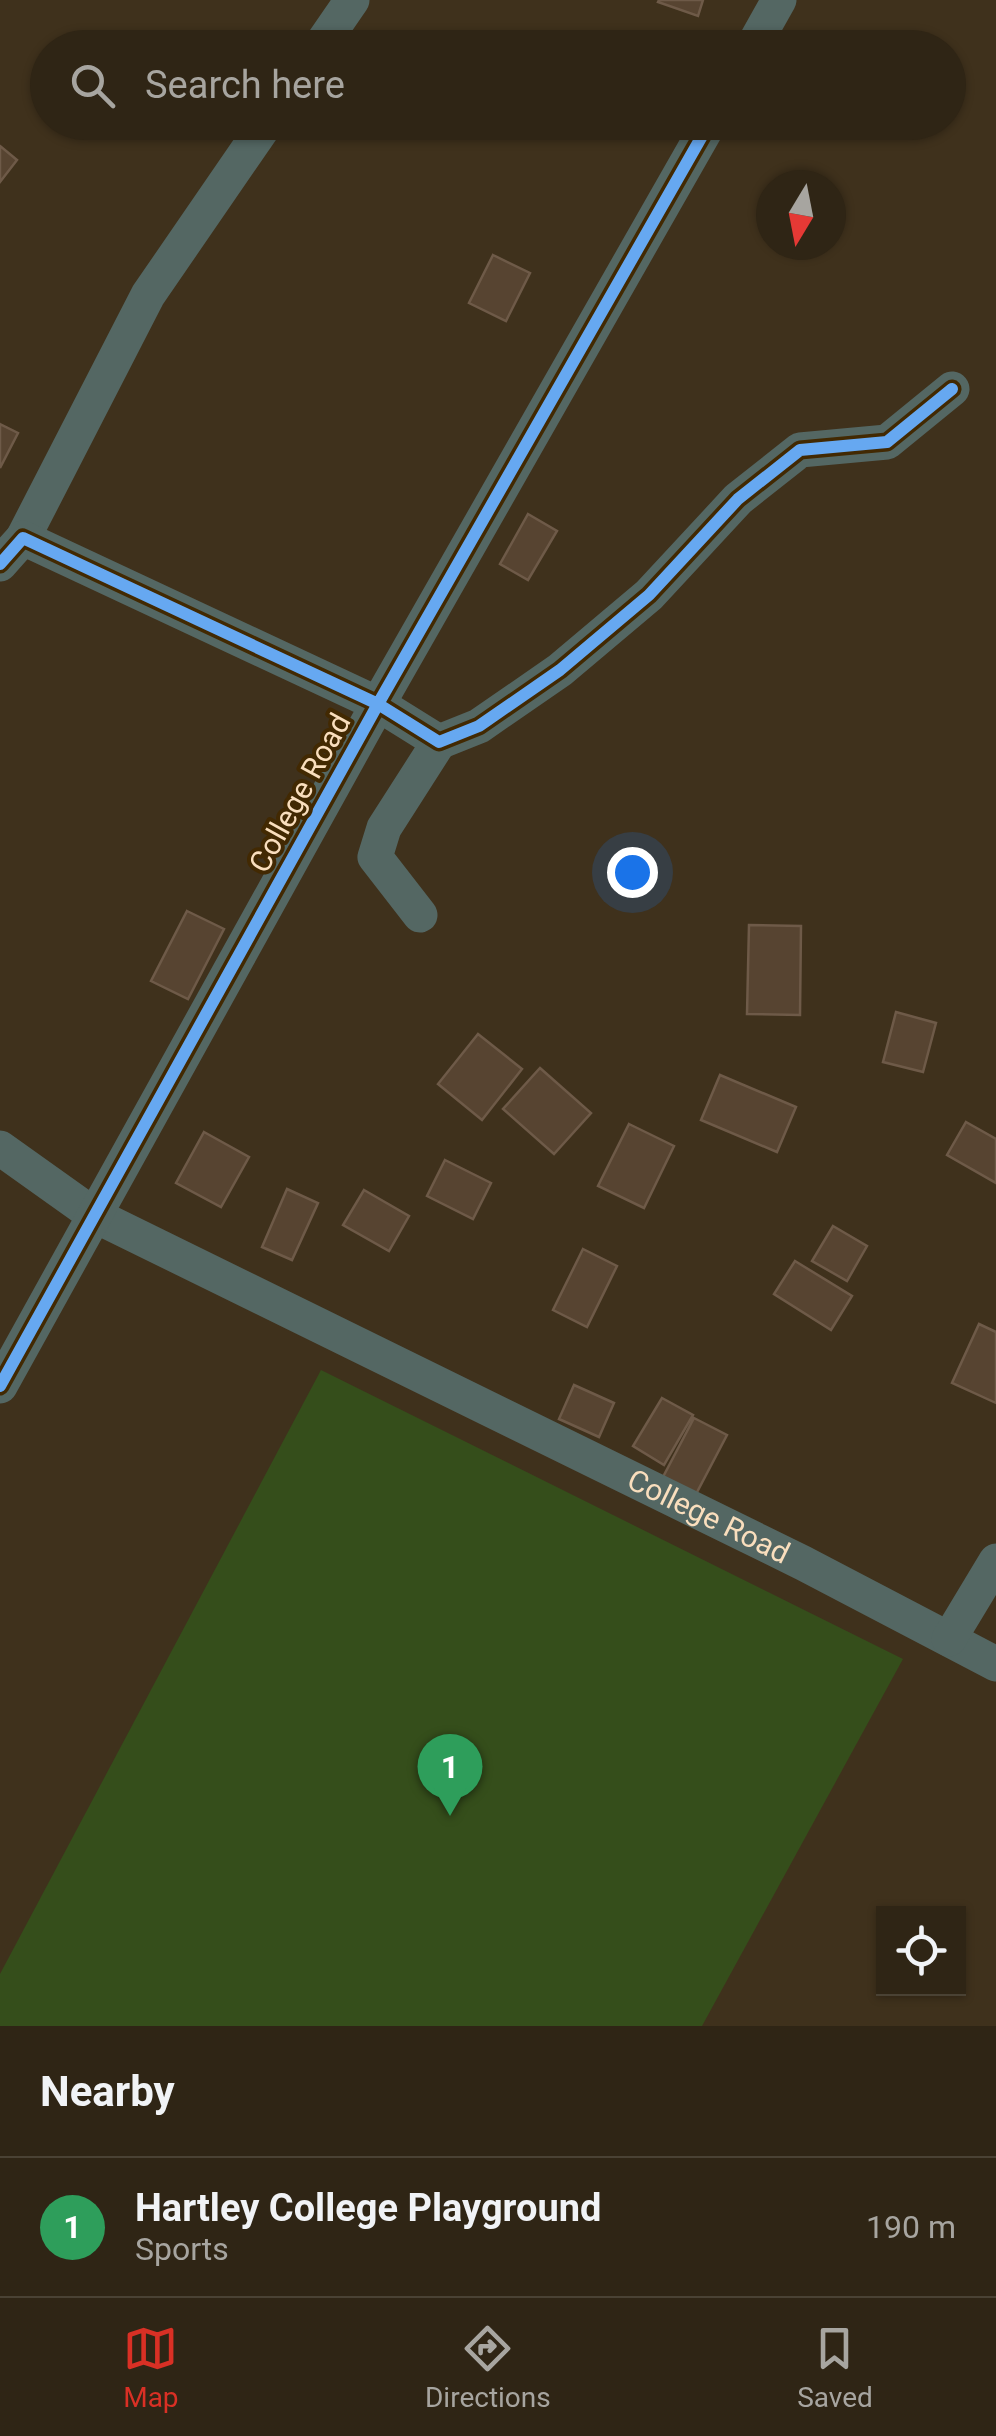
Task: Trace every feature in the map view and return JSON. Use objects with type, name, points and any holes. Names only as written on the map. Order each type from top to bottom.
[{"type":"street","points":[[332,30],[352,0]]},
{"type":"street","points":[[762,30],[779,0]]},
{"type":"street","points":[[255,140],[148,295],[12,551],[378,704],[439,742]]},
{"type":"street","name":"College Road","points":[[0,1386],[378,704],[700,140]]},
{"type":"street","points":[[420,915],[375,857],[384,828],[439,742],[479,726],[560,670],[649,595],[738,499],[800,450],[886,442],[952,389]]},
{"type":"street","points":[[0,1148],[94,1215]]},
{"type":"street","name":"College Road","points":[[94,1215],[803,1563],[996,1664]]},
{"type":"street","points":[[948,1639],[996,1562]]},
{"type":"green space","points":[[321,1370],[903,1659],[702,2026],[0,2026],[0,1974]]},
{"type":"building","points":[[659,0],[703,0],[698,16]]},
{"type":"building","points":[[0,146],[17,160],[0,182]]},
{"type":"building","points":[[493,255],[530,273],[506,321],[469,303]]},
{"type":"building","points":[[0,424],[18,433],[0,468]]},
{"type":"building","points":[[528,514],[557,531],[528,580],[500,564]]},
{"type":"building","points":[[187,911],[224,929],[188,999],[151,981]]},
{"type":"building","points":[[749,925],[801,926],[800,1015],[747,1014]]},
{"type":"building","points":[[896,1012],[936,1023],[923,1072],[883,1062]]},
{"type":"building","points":[[478,1034],[522,1069],[482,1120],[438,1084]]},
{"type":"building","points":[[540,1068],[591,1113],[554,1154],[503,1109]]},
{"type":"building","points":[[720,1075],[796,1107],[777,1152],[701,1120]]},
{"type":"building","points":[[966,1122],[996,1139],[996,1183],[947,1155]]},
{"type":"building","points":[[629,1124],[674,1146],[644,1208],[598,1186]]},
{"type":"building","points":[[204,1132],[249,1157],[221,1207],[176,1183]]},
{"type":"building","points":[[445,1160],[491,1183],[473,1219],[427,1196]]},
{"type":"building","points":[[287,1189],[318,1203],[292,1260],[262,1247]]},
{"type":"building","points":[[364,1190],[409,1216],[389,1251],[343,1225]]},
{"type":"building","points":[[833,1226],[867,1246],[847,1281],[812,1261]]},
{"type":"building","points":[[583,1249],[617,1266],[587,1327],[553,1310]]},
{"type":"building","points":[[795,1261],[852,1296],[831,1330],[774,1294]]},
{"type":"building","points":[[979,1324],[996,1332],[996,1403],[952,1383]]},
{"type":"building","points":[[574,1385],[614,1403],[599,1437],[559,1419]]},
{"type":"building","points":[[662,1398],[693,1415],[664,1465],[633,1446]]},
{"type":"building","points":[[694,1418],[727,1435],[696,1494],[663,1477]]},
{"type":"cycle path","points":[[0,1386],[378,704],[700,140]]},
{"type":"cycle path","points":[[0,564],[23,538],[378,704],[439,742],[479,726],[560,670],[649,595],[738,499],[800,450],[887,442],[952,389]]},
{"type":"place","name":"Hartley College Playground","points":[[450,1816]]}]
